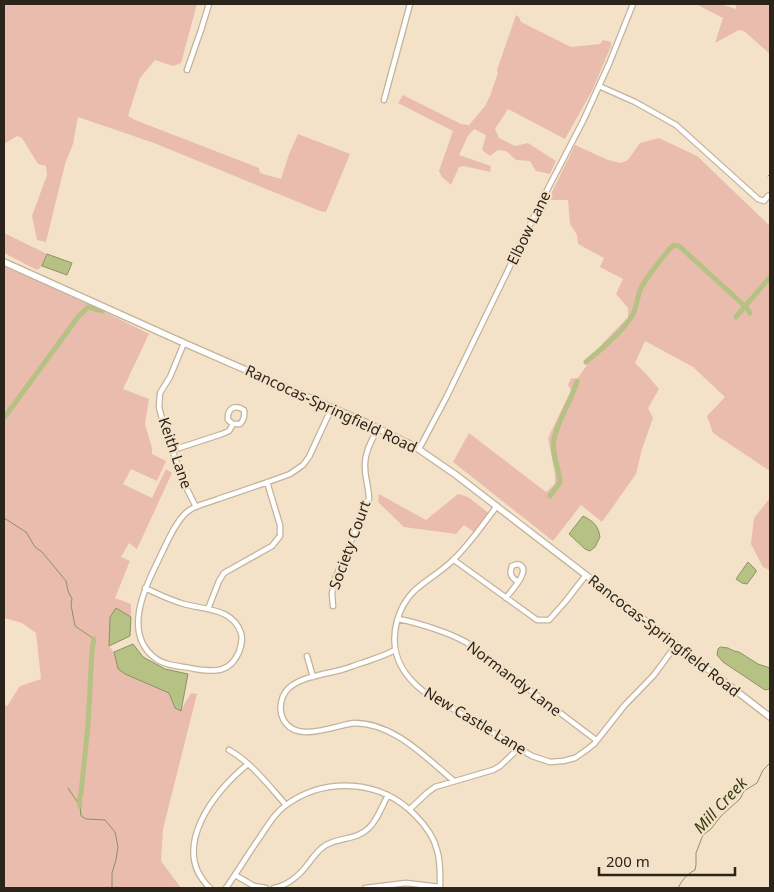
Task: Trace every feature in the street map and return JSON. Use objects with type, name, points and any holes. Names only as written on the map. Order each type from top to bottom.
[{"type":"main road","name":"Rancocas-Springfield Road","points":[[4,262],[332,407],[419,449],[497,506],[770,717]]},
{"type":"street","points":[[187,70],[209,4]]},
{"type":"street","points":[[384,100],[410,4]]},
{"type":"street","name":"Elbow Lane","points":[[419,449],[447,396],[599,86],[633,4]]},
{"type":"street","points":[[599,86],[646,108],[676,125],[758,198],[764,201],[768,196]]},
{"type":"street","name":"Keith Lane","points":[[184,343],[170,377],[160,393],[161,417],[183,481],[196,508]]},
{"type":"street","points":[[238,406],[244,410],[245,417],[240,424],[233,424],[228,420],[227,416],[234,407],[238,406]]},
{"type":"street","points":[[146,588],[186,605],[218,611],[235,621],[242,638],[236,660],[228,667],[210,671],[164,663],[155,658],[142,644],[138,634],[138,619],[146,588],[161,554],[179,521],[187,512],[290,474],[303,465],[309,457],[332,407]]},
{"type":"street","points":[[173,450],[225,433],[229,431],[233,424]]},
{"type":"street","name":"Society Court","points":[[333,606],[334,581],[368,500],[365,460],[369,445],[378,428]]},
{"type":"street","points":[[208,609],[224,573],[272,546],[280,536],[280,525],[267,482]]},
{"type":"street","name":"New Castle Lane","points":[[497,506],[454,560],[413,592],[405,603],[398,619],[395,634],[395,650],[398,660],[408,677],[423,692],[532,756],[544,760],[563,762],[580,755],[589,748],[624,706],[661,667],[676,645]]},
{"type":"street","points":[[454,560],[537,620],[549,620],[566,602],[586,575]]},
{"type":"street","points":[[506,598],[518,582]]},
{"type":"street","name":"Normandy Lane","points":[[398,619],[440,632],[469,644],[596,740]]},
{"type":"street","points":[[395,650],[347,668],[300,681],[288,688],[282,698],[280,705],[281,714],[285,722],[300,732],[360,723],[382,728],[407,742],[454,781]]},
{"type":"street","points":[[307,656],[313,677]]},
{"type":"street","points":[[410,810],[431,790],[440,785],[493,770],[500,766],[518,748]]},
{"type":"street","points":[[229,750],[248,764],[286,805]]},
{"type":"street","points":[[210,888],[197,870],[194,858],[193,850],[198,828],[214,798],[248,764]]},
{"type":"street","points":[[226,888],[271,820],[286,805],[311,792],[340,785],[362,786],[388,795],[410,810],[427,828],[436,846],[439,859],[440,888],[406,883],[365,888]]},
{"type":"street","points":[[274,888],[287,884],[295,878],[326,844],[359,835],[366,831],[376,819],[388,795]]},
{"type":"street","points":[[235,875],[254,886],[266,888]]},
{"type":"shaded area","points":[[4,4],[197,4],[181,63],[173,66],[155,60],[140,78],[128,116],[259,168],[260,173],[281,179],[298,134],[350,154],[326,212],[154,143],[78,117],[73,144],[65,164],[46,242],[37,240],[32,216],[47,175],[46,166],[38,164],[22,138],[17,136],[4,144]]},
{"type":"shaded area","points":[[696,4],[720,4],[736,9],[736,4],[770,4],[770,54],[744,31],[739,30],[715,43],[723,18]]},
{"type":"shaded area","points":[[516,15],[521,22],[571,47],[600,44],[603,40],[611,42],[611,46],[592,91],[565,139],[508,109],[495,129],[499,138],[515,146],[528,143],[556,161],[550,174],[536,171],[530,161],[516,160],[506,151],[498,150],[490,156],[482,150],[486,135],[474,129],[468,136],[459,155],[491,166],[490,172],[464,166],[459,167],[451,185],[442,177],[439,171],[453,131],[398,103],[403,95],[461,124],[469,125],[485,106],[490,96]]},
{"type":"shaded area","points":[[659,138],[697,156],[770,226],[770,471],[713,433],[707,416],[725,397],[693,367],[645,341],[635,363],[659,389],[648,408],[653,418],[642,449],[636,474],[602,522],[581,505],[553,541],[453,462],[469,433],[546,492],[555,484],[555,474],[548,438],[571,390],[568,385],[571,378],[577,379],[603,343],[628,317],[628,308],[616,294],[623,279],[600,267],[604,258],[578,244],[577,235],[570,224],[568,200],[548,200],[575,145],[608,160],[620,163],[628,160],[640,143]]},
{"type":"shaded area","points":[[4,233],[47,254],[42,266],[37,270],[4,253]]},
{"type":"shaded area","points":[[47,254],[72,263],[67,275],[42,266]]},
{"type":"shaded area","points":[[4,266],[149,334],[123,389],[149,399],[145,424],[152,454],[166,461],[157,481],[131,469],[123,484],[152,498],[166,469],[172,473],[137,549],[129,543],[121,557],[130,561],[115,598],[131,604],[131,617],[116,608],[109,646],[114,652],[118,669],[125,674],[169,693],[175,708],[181,710],[191,693],[197,694],[163,829],[161,861],[181,888],[4,888],[4,705],[7,706],[20,686],[41,679],[36,633],[22,623],[4,618]]},
{"type":"shaded area","points":[[379,494],[426,520],[458,494],[468,497],[490,514],[475,533],[464,525],[456,534],[404,527],[378,502]]},
{"type":"shaded area","points":[[770,498],[770,570],[763,567],[751,544],[754,518]]},
{"type":"shaded area","points":[[583,516],[595,524],[600,537],[595,547],[590,551],[585,549],[569,534]]},
{"type":"shaded area","points":[[748,562],[756,572],[747,584],[736,579]]},
{"type":"shaded area","points":[[116,608],[131,617],[130,636],[109,646],[110,617]]},
{"type":"shaded area","points":[[133,644],[143,657],[165,669],[188,674],[181,711],[175,708],[169,693],[125,674],[118,669],[114,652]]},
{"type":"shaded area","points":[[720,647],[739,652],[758,664],[770,668],[770,689],[765,690],[723,662],[717,655]]},
{"type":"waterway","points":[[586,362],[624,327],[634,311],[643,284],[674,245],[679,246],[747,308],[750,313]]},
{"type":"waterway","points":[[736,317],[770,277]]},
{"type":"waterway","points":[[4,418],[78,317],[88,307],[102,311]]},
{"type":"waterway","points":[[550,496],[560,482],[553,444],[554,439],[577,381]]},
{"type":"waterway","points":[[4,518],[26,532],[35,547],[42,552],[66,581],[72,599],[71,605],[75,626],[94,639]]},
{"type":"waterway","points":[[80,806],[94,639]]},
{"type":"waterway","name":"Mill Creek","points":[[678,888],[685,878],[695,870],[696,853],[703,835],[740,799],[744,791],[757,783],[763,770],[770,763]]},
{"type":"waterway","points":[[68,788],[80,806],[81,816],[86,819],[105,820],[115,832],[118,847],[112,873],[112,888]]}]
